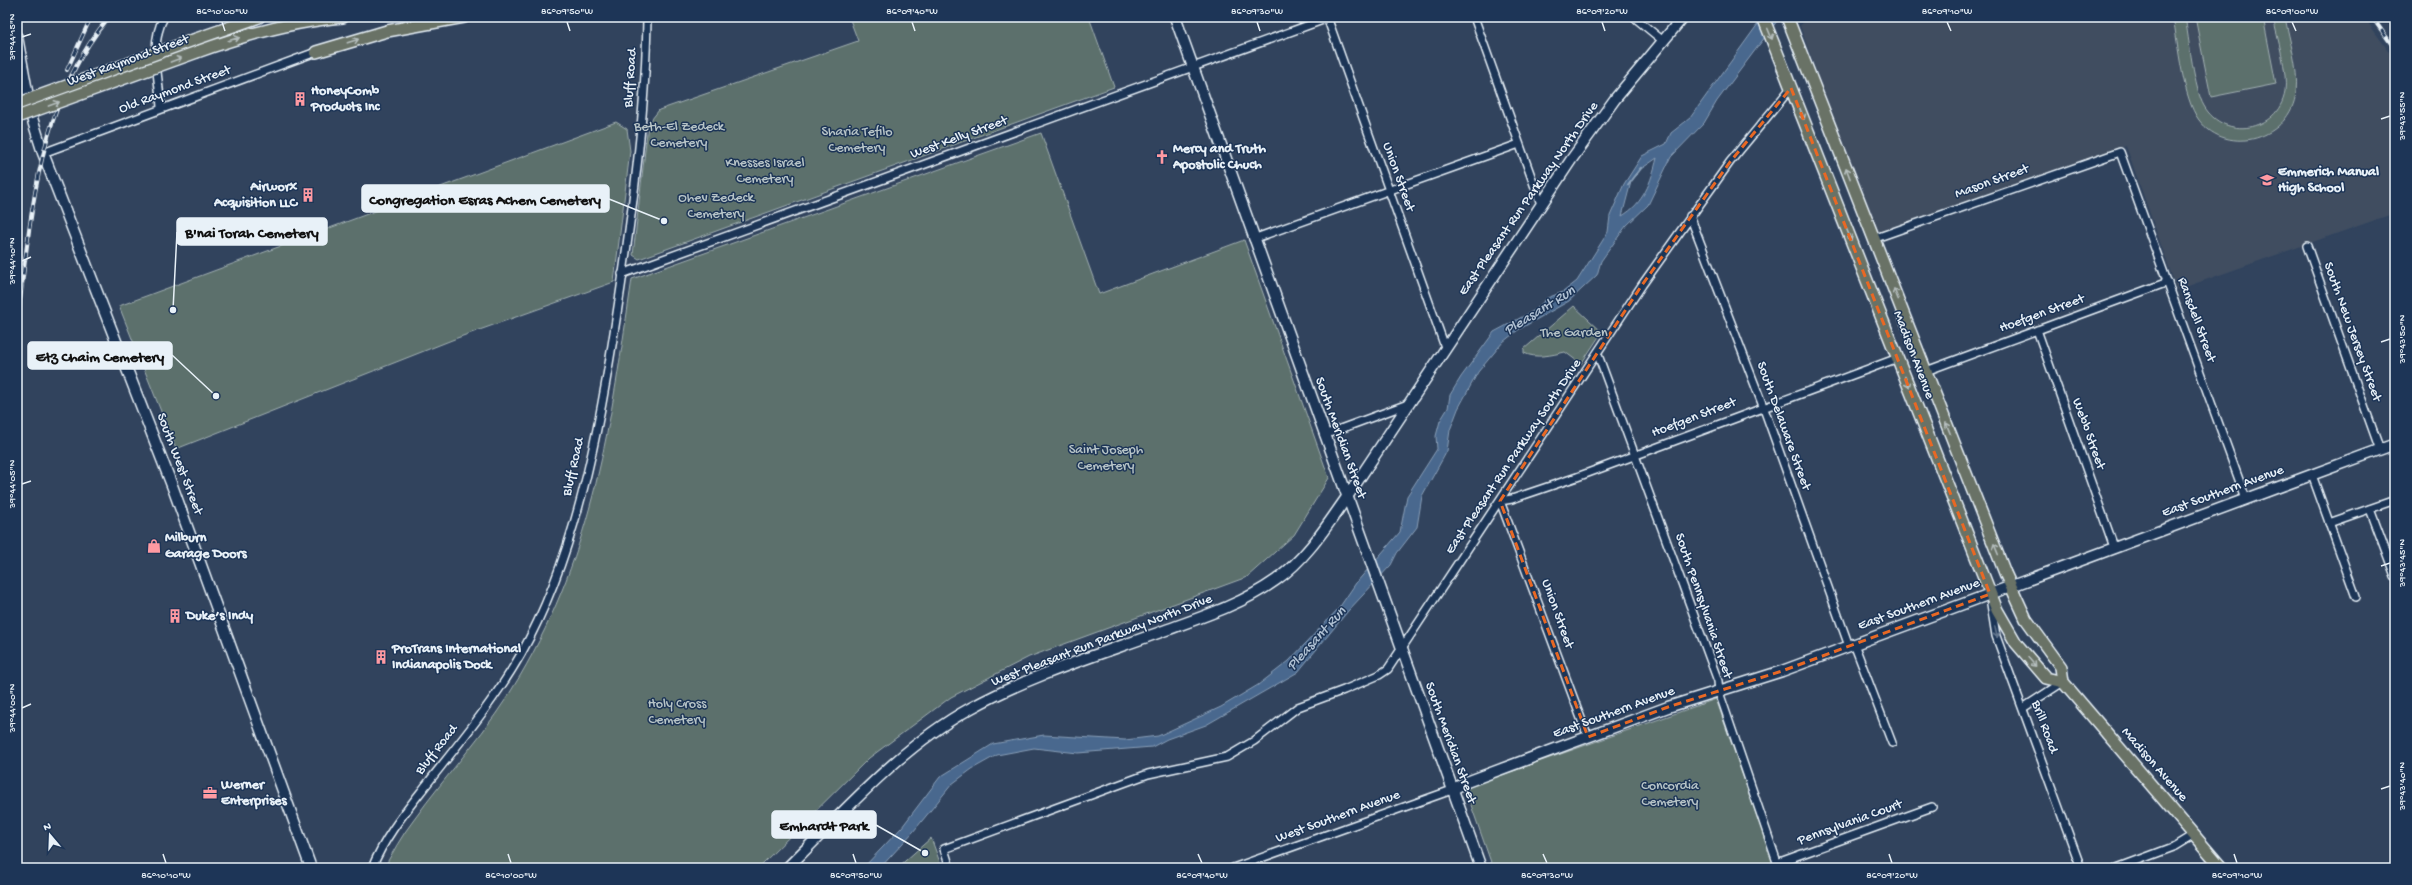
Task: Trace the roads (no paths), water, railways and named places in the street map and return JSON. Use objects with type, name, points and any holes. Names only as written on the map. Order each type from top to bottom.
[{"type":"main road","name":"West Raymond Street","points":[[17,104],[259,17]]},
{"type":"main road","name":"West Raymond Street","points":[[17,117],[197,52],[262,31],[315,20],[343,17]]},
{"type":"main road","points":[[316,52],[387,31],[464,17]]},
{"type":"main road","name":"Madison Avenue","points":[[1763,17],[1990,594],[2007,628],[2027,656],[2046,678],[2062,682],[2222,868]]},
{"type":"main road","name":"Madison Avenue","points":[[1787,17],[2010,585],[2026,619],[2061,667],[2062,682]]},
{"type":"street","points":[[161,108],[156,44],[159,28],[164,17]]},
{"type":"street","name":"Bluff Road","points":[[372,868],[389,834],[495,695],[521,654],[544,606],[560,564],[585,481],[603,397],[622,274],[642,115],[647,17]]},
{"type":"street","name":"South Meridian Street","points":[[1175,17],[1480,868]]},
{"type":"street","name":"West Kelly Street","points":[[622,274],[1328,17]]},
{"type":"street","name":"Union Street","points":[[1328,17],[1445,347]]},
{"type":"street","points":[[1474,17],[1541,204]]},
{"type":"street","points":[[1634,17],[1662,40]]},
{"type":"street","name":"East Pleasant Run Parkway North Drive","points":[[1347,497],[1445,347],[1600,119],[1682,17]]},
{"type":"street","name":"South West Street","points":[[17,37],[32,118],[43,153],[173,488],[311,868]]},
{"type":"street","name":"Old Raymond Street","points":[[43,153],[161,108],[181,103],[316,52]]},
{"type":"street","name":"East Pleasant Run Parkway South Drive","points":[[950,868],[944,849],[1148,774],[1227,757],[1254,742],[1298,707],[1379,675],[1393,664],[1598,355],[1642,285],[1730,162],[1791,88]]},
{"type":"street","points":[[1254,239],[1519,144]]},
{"type":"street","name":"Mason Street","points":[[1873,239],[2120,152]]},
{"type":"street","name":"Ransdell Street","points":[[2120,152],[2246,499]]},
{"type":"street","name":"South Delaware Street","points":[[1690,216],[1852,645],[1892,743]]},
{"type":"street","name":"South New Jersey Street","points":[[2307,246],[2380,450]]},
{"type":"street","name":"Hoefgen Street","points":[[1926,371],[2168,282]]},
{"type":"street","name":"Webb Street","points":[[2037,330],[2114,547]]},
{"type":"street","name":"South Pennsylvania Street","points":[[1598,355],[1718,681],[1719,692],[1778,866]]},
{"type":"street","name":"Hoefgen Street","points":[[1500,501],[1512,499],[1763,406],[1898,358]]},
{"type":"street","points":[[1324,434],[1408,404]]},
{"type":"street","name":"East Southern Avenue","points":[[1452,790],[1464,783],[1668,707],[1719,692],[1852,645],[1990,594],[2010,585],[2395,444]]},
{"type":"street","points":[[2312,475],[2356,597]]},
{"type":"street","name":"West Pleasant Run Parkway North Drive","points":[[787,868],[895,764],[952,720],[1016,685],[1222,610],[1252,595],[1277,579],[1310,548],[1347,497]]},
{"type":"street","points":[[2329,523],[2395,500]]},
{"type":"street","name":"Union Street","points":[[1500,501],[1588,737]]},
{"type":"street","points":[[2370,509],[2395,576]]},
{"type":"street","name":"Brill Road","points":[[1990,594],[1996,636],[2081,868]]},
{"type":"street","points":[[2023,708],[2062,682]]},
{"type":"street","name":"West Southern Avenue","points":[[1233,868],[1452,790]]},
{"type":"street","name":"Pennsylvania Court","points":[[1778,866],[1932,807]]},
{"type":"street","points":[[2117,868],[2176,846],[2194,835]]},
{"type":"water","name":"Pleasant Run","points":[[1763,17],[1780,17],[1717,101],[1704,123],[1671,157],[1648,205],[1626,226],[1601,261],[1597,275],[1569,301],[1518,330],[1503,342],[1478,372],[1458,409],[1450,430],[1447,451],[1422,496],[1417,527],[1397,553],[1391,565],[1348,611],[1298,672],[1206,725],[1167,739],[1152,747],[1078,753],[1034,748],[997,755],[972,769],[952,784],[913,832],[880,868],[863,868],[902,827],[940,777],[993,744],[1044,735],[1125,740],[1158,736],[1221,707],[1258,685],[1289,661],[1339,608],[1356,583],[1400,532],[1407,496],[1437,449],[1436,436],[1440,421],[1448,408],[1450,395],[1461,377],[1494,332],[1535,310],[1547,298],[1563,292],[1577,281],[1608,232],[1610,216],[1624,184],[1642,156],[1666,144],[1671,133],[1690,118]],"holes":[[[1657,158],[1646,191],[1636,205],[1622,216],[1632,178],[1638,171]]]},
{"type":"waterway","name":"Pleasant Run","points":[[1628,185],[1641,168]]},
{"type":"railway","points":[[67,70],[91,17]]},
{"type":"railway","points":[[17,323],[33,202],[41,162],[52,124],[66,87],[85,51],[109,17]]},
{"type":"railway","points":[[2372,17],[2395,49]]},
{"type":"place","name":"HoneyComb Products Inc","points":[[300,99]]},
{"type":"place","name":"Mercy and Truth Apostolic Chuch","points":[[1162,157]]},
{"type":"place","name":"Emmerich Manual High School","points":[[2267,180]]},
{"type":"place","name":"Airworx Acquisition LLC","points":[[308,195]]},
{"type":"place","name":"Congregation Esras Achem Cemetery","points":[[664,221]]},
{"type":"place","name":"B'nai Torah Cemetery","points":[[173,310]]},
{"type":"place","name":"Etz Chaim Cemetery","points":[[216,396]]},
{"type":"place","name":"Milburn Garage Doors","points":[[154,546]]},
{"type":"place","name":"Duke’s Indy","points":[[175,616]]},
{"type":"place","name":"ProTrans International Indianapolis Dock","points":[[381,657]]},
{"type":"place","name":"Werner Enterprises","points":[[210,793]]},
{"type":"place","name":"Emhardt Park","points":[[925,853]]},
{"type":"park label","name":"Beth-El Zedeck Cemetery","points":[[679,136]]},
{"type":"park label","name":"Sharia Tefilo Cemetery","points":[[857,140]]},
{"type":"park label","name":"Knesses Israel Cemetery","points":[[765,172]]},
{"type":"park label","name":"Ohev Zedeck Cemetery","points":[[716,206]]},
{"type":"park label","name":"The Garden","points":[[1574,333]]},
{"type":"park label","name":"Saint Joseph Cemetery","points":[[1106,458]]},
{"type":"park label","name":"Holy Cross Cemetery","points":[[677,712]]},
{"type":"park label","name":"Concordia Cemetery","points":[[1670,794]]}]
